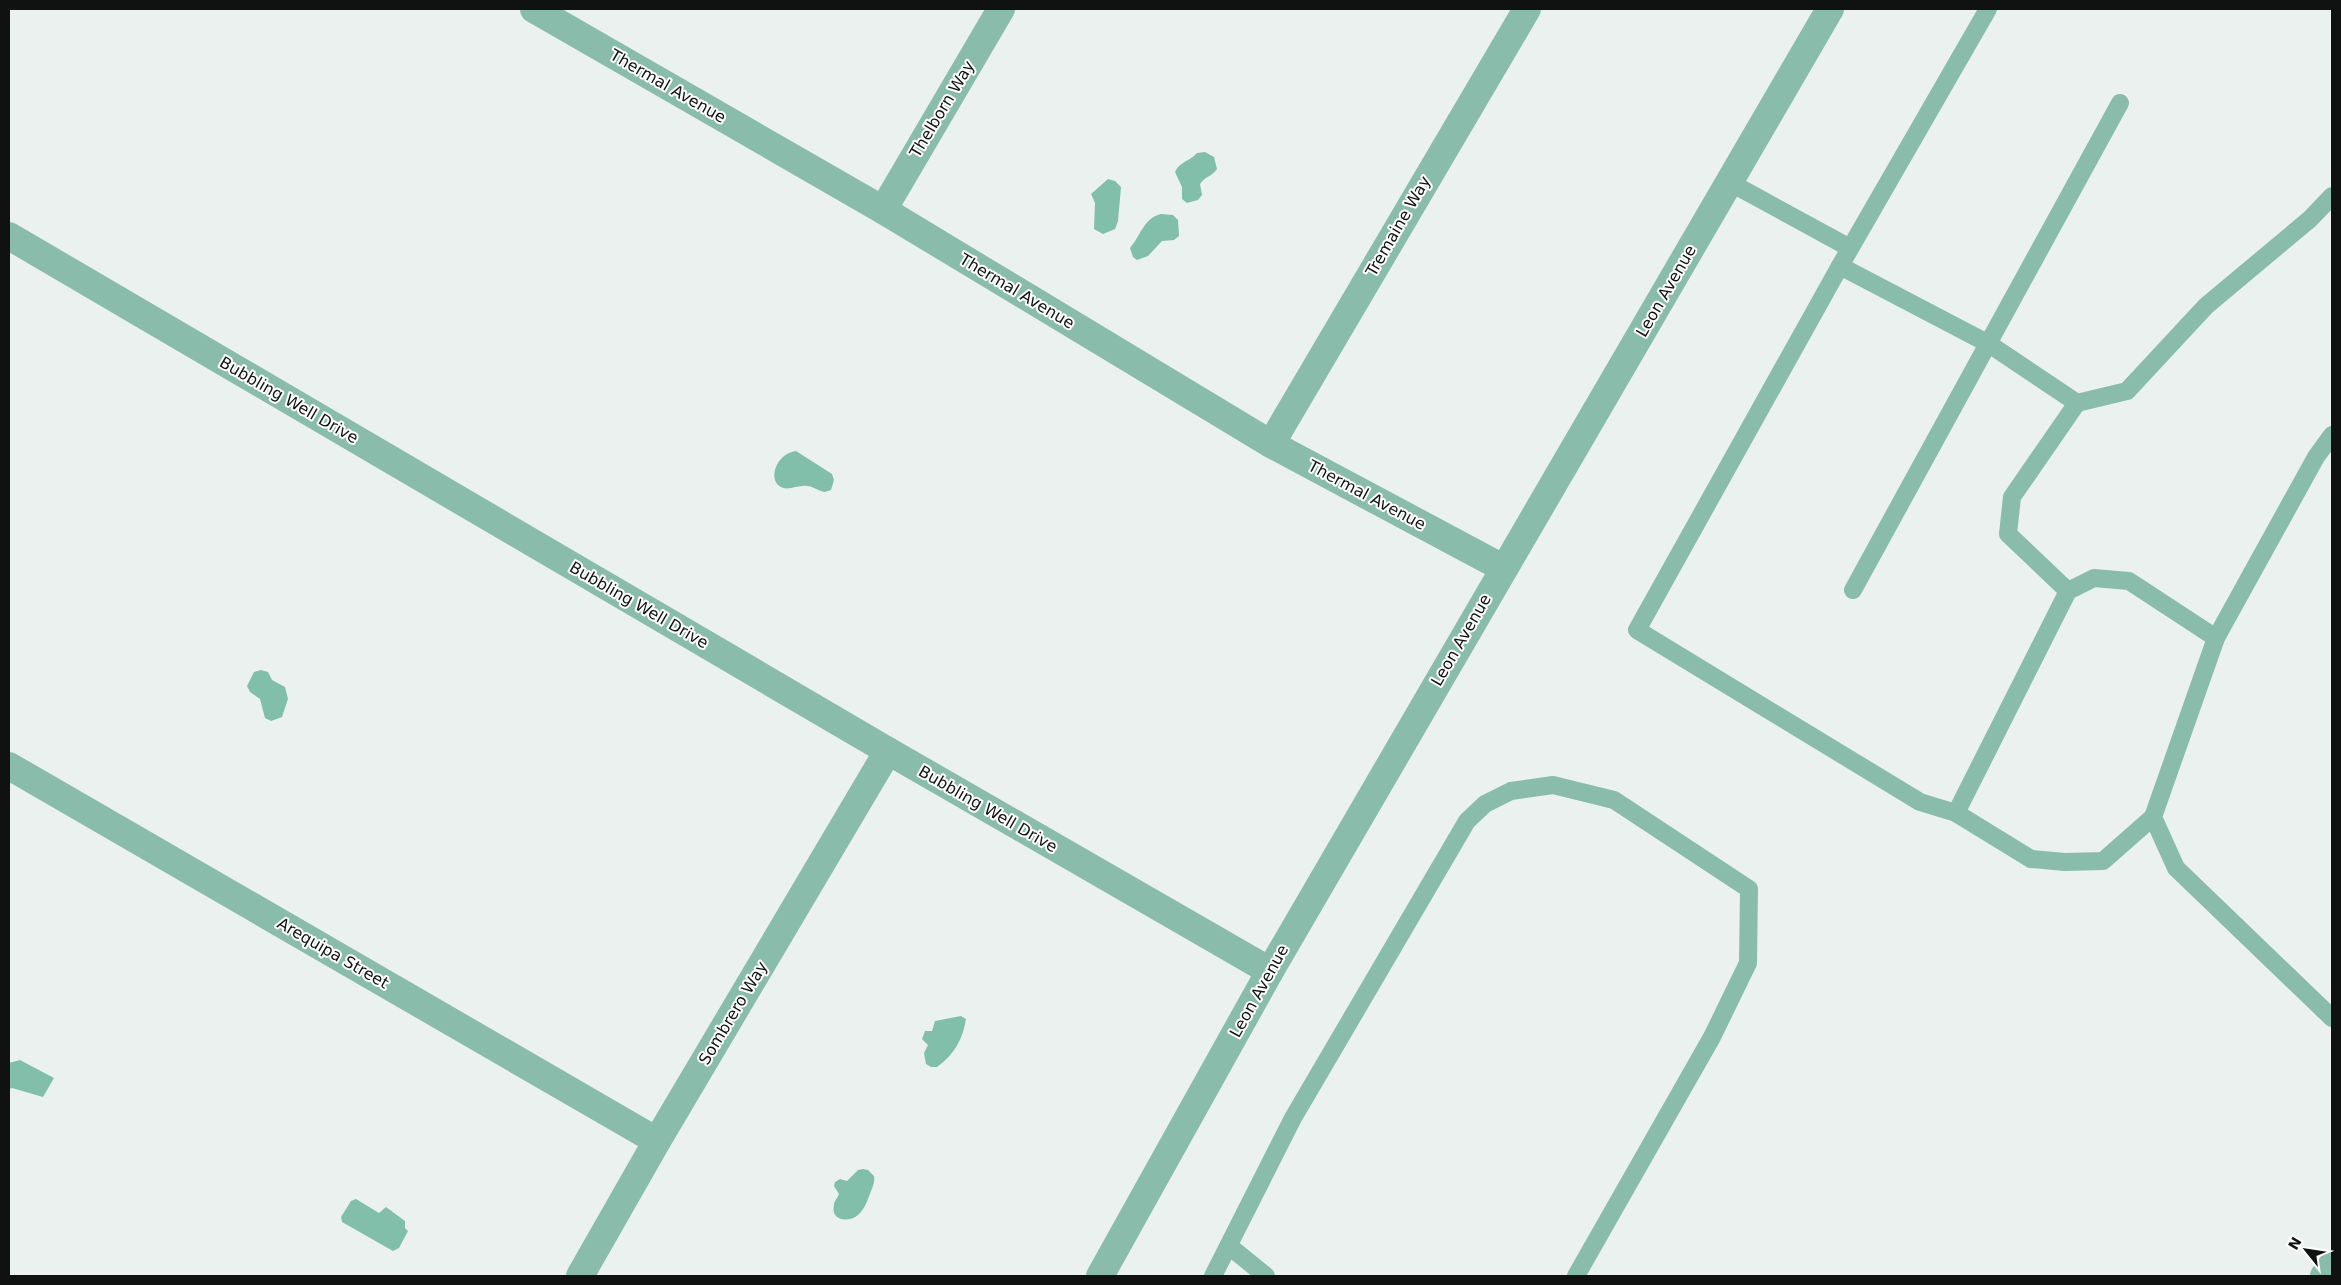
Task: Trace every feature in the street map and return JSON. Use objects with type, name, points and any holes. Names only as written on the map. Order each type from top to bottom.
[{"type":"street","name":"Thermal Avenue","points":[[534,9],[883,210],[1271,444],[1503,568]]},
{"type":"street","name":"Thelborn Way","points":[[883,210],[1001,9]]},
{"type":"street","name":"Tremaine Way","points":[[1271,444],[1526,9]]},
{"type":"street","name":"Leon Avenue","points":[[1100,1276],[1270,971],[1830,9]]},
{"type":"street","name":"Bubbling Well Drive","points":[[9,236],[888,751],[1270,971]]},
{"type":"street","name":"Sombrero Way","points":[[580,1276],[657,1141],[888,751]]},
{"type":"street","name":"Arequipa Street","points":[[9,766],[657,1141]]},
{"type":"street","points":[[2324,1276],[2332,1266]]},
{"type":"lane","points":[[1988,9],[1850,248],[1637,630],[1920,802],[1956,813],[2031,859],[2065,862],[2103,861],[2153,818],[2216,638],[2316,457],[2332,436]]},
{"type":"lane","points":[[1853,590],[2120,103]]},
{"type":"lane","points":[[1729,182],[1850,248]]},
{"type":"lane","points":[[2068,592],[2008,534],[2012,497],[2077,403],[2127,391],[2206,306],[2310,219],[2332,196]]},
{"type":"lane","points":[[1840,266],[1989,344],[2077,403]]},
{"type":"lane","points":[[1956,813],[2068,592],[2094,578],[2129,581],[2216,638]]},
{"type":"lane","points":[[1213,1276],[1293,1118],[1467,821],[1485,804],[1511,791],[1553,785],[1614,800],[1749,889],[1748,963],[1712,1038],[1576,1276]]},
{"type":"lane","points":[[2153,818],[2176,868],[2332,1018]]},
{"type":"lane","points":[[1229,1246],[1266,1276]]},
{"type":"shaded area","points":[[1205,152],[1214,157],[1217,169],[1200,184],[1202,195],[1198,200],[1187,203],[1182,199],[1182,187],[1175,172],[1179,166],[1197,153]]},
{"type":"shaded area","points":[[1108,179],[1115,181],[1121,187],[1118,221],[1115,229],[1103,234],[1094,229],[1095,203],[1091,194]]},
{"type":"shaded area","points":[[1161,214],[1173,215],[1178,220],[1179,236],[1174,240],[1162,241],[1148,256],[1137,260],[1133,257],[1130,248],[1147,223],[1155,216]]},
{"type":"shaded area","points":[[796,451],[832,474],[834,480],[831,490],[825,492],[811,487],[783,488],[778,485],[774,474],[779,462],[789,453]]},
{"type":"shaded area","points":[[261,670],[268,672],[272,680],[285,687],[288,699],[282,717],[271,721],[265,718],[260,699],[250,692],[247,686],[254,672]]},
{"type":"shaded area","points":[[961,1016],[966,1019],[965,1026],[953,1052],[937,1067],[931,1067],[926,1064],[924,1053],[928,1045],[922,1039],[925,1031],[932,1031],[935,1021]]},
{"type":"shaded area","points":[[20,1060],[54,1078],[43,1097],[12,1088],[9,1089],[9,1063]]},
{"type":"shaded area","points":[[858,1170],[868,1170],[874,1176],[873,1186],[867,1201],[860,1213],[854,1218],[841,1219],[837,1217],[834,1210],[834,1203],[839,1194],[834,1186],[835,1182],[840,1179],[847,1181]]},
{"type":"shaded area","points":[[356,1199],[379,1213],[386,1207],[405,1221],[405,1228],[408,1231],[399,1248],[393,1251],[342,1222],[341,1217],[351,1201]]}]
